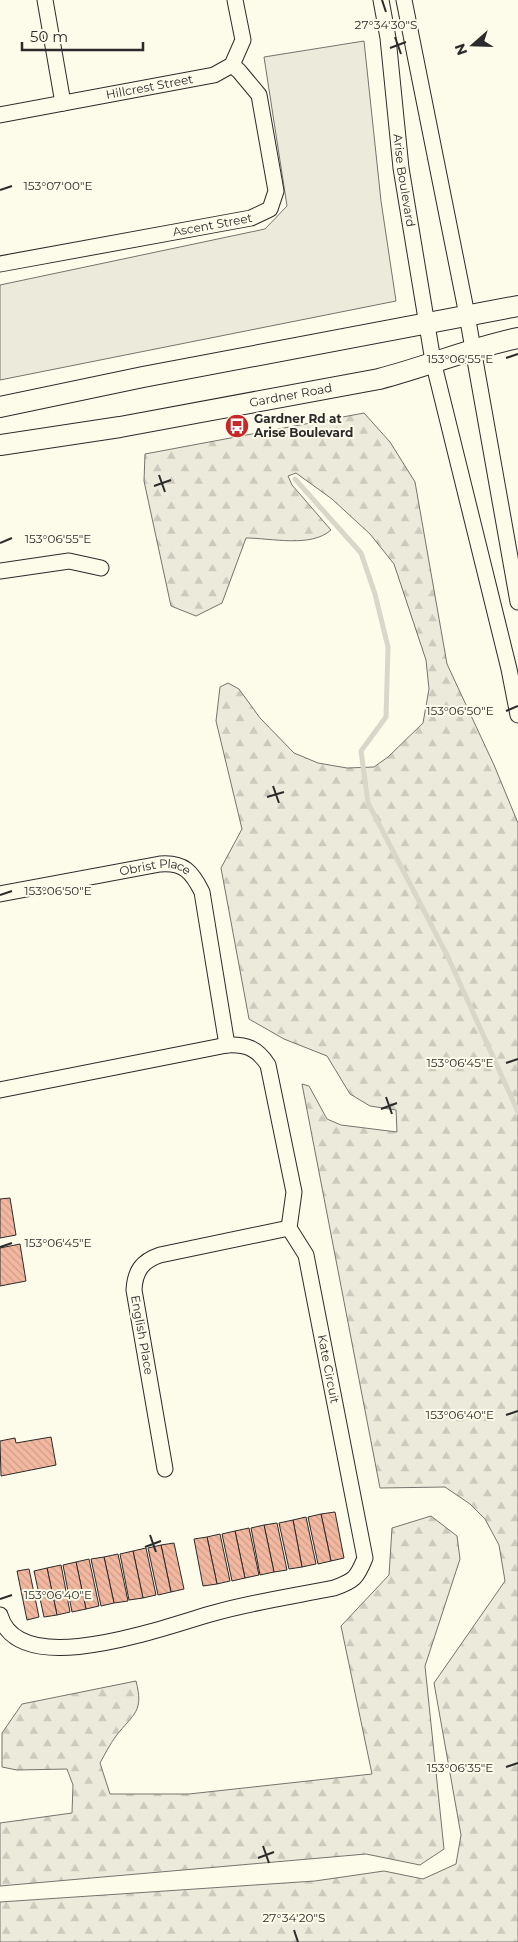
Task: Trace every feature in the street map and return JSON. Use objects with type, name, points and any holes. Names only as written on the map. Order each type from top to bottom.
[{"type":"street","points":[[45,0],[64,103]]},
{"type":"street","points":[[232,65],[243,40],[235,0]]},
{"type":"street","name":"Arise Boulevard","points":[[381,0],[388,38],[401,168],[433,361],[514,669],[518,715]]},
{"type":"street","points":[[404,0],[467,315],[518,602]]},
{"type":"street","name":"Hillcrest Street","points":[[0,115],[214,75],[232,65]]},
{"type":"street","name":"Ascent Street","points":[[0,264],[251,218],[270,209],[276,192],[259,96],[232,65]]},
{"type":"street","points":[[0,407],[142,376],[518,306]]},
{"type":"street","name":"Gardner Road","points":[[0,445],[120,427],[379,380],[413,370],[472,348],[518,338]]},
{"type":"street","points":[[0,572],[69,561],[101,568]]},
{"type":"street","name":"Obrist Place","points":[[0,894],[160,864],[172,863],[183,866],[193,874],[202,892],[227,1045]]},
{"type":"street","points":[[0,1090],[227,1045],[241,1044],[253,1048],[262,1055],[268,1065],[294,1192],[289,1228]]},
{"type":"street","name":"English Place","points":[[166,1469],[134,1290],[134,1277],[139,1268],[148,1259],[160,1255],[289,1228]]},
{"type":"street","name":"Kate Circuit","points":[[0,1615],[3,1626],[13,1637],[30,1644],[77,1648],[154,1632],[222,1611],[334,1588],[350,1582],[359,1573],[365,1558],[362,1540],[306,1255],[289,1228]]},
{"type":"green space","points":[[364,41],[381,201],[396,301],[0,380],[0,285],[265,229],[287,206],[264,57]]},
{"type":"green space","points":[[364,413],[390,442],[415,482],[447,664],[494,765],[518,823],[518,1942],[0,1942],[0,1902],[315,1881],[384,1871],[423,1879],[456,1864],[461,1835],[434,1683],[505,1581],[499,1545],[485,1519],[470,1504],[445,1487],[380,1488],[302,1084],[309,1086],[327,1119],[341,1125],[397,1132],[396,1110],[370,1106],[350,1094],[327,1056],[284,1039],[249,1019],[221,868],[242,829],[216,721],[220,687],[228,683],[239,689],[260,718],[294,753],[318,763],[347,768],[374,767],[388,757],[423,723],[429,689],[426,660],[394,564],[370,534],[332,499],[296,473],[288,476],[292,485],[331,530],[323,536],[313,539],[290,541],[246,538],[222,603],[196,616],[171,606],[144,481],[145,454]]},
{"type":"green space","points":[[431,1516],[457,1536],[460,1559],[425,1666],[444,1849],[420,1865],[366,1854],[0,1886],[0,1823],[72,1813],[73,1785],[67,1769],[17,1770],[2,1767],[2,1733],[22,1704],[136,1681],[139,1699],[136,1711],[114,1739],[100,1763],[110,1794],[189,1794],[372,1774],[341,1626],[389,1575],[392,1528]]},
{"type":"building","points":[[10,1198],[16,1235],[0,1238],[0,1199]]},
{"type":"building","points":[[20,1244],[26,1281],[0,1286],[0,1248]]},
{"type":"building","points":[[51,1437],[56,1465],[1,1476],[0,1441],[15,1438],[16,1443]]},
{"type":"building","points":[[335,1512],[344,1558],[331,1561],[321,1514]]},
{"type":"building","points":[[321,1514],[331,1561],[318,1564],[308,1517]]},
{"type":"building","points":[[306,1517],[316,1564],[302,1567],[293,1520]]},
{"type":"building","points":[[293,1520],[302,1567],[289,1569],[279,1523]]},
{"type":"building","points":[[277,1523],[287,1570],[274,1572],[264,1525]]},
{"type":"building","points":[[264,1525],[274,1572],[260,1575],[251,1528]]},
{"type":"building","points":[[249,1528],[259,1575],[245,1578],[235,1531]]},
{"type":"building","points":[[235,1531],[245,1578],[232,1581],[222,1534]]},
{"type":"building","points":[[220,1534],[230,1581],[217,1584],[207,1537]]},
{"type":"building","points":[[207,1537],[217,1584],[203,1586],[194,1539]]},
{"type":"building","points":[[174,1543],[184,1589],[171,1592],[161,1545]]},
{"type":"building","points":[[161,1545],[171,1592],[158,1595],[148,1548]]},
{"type":"building","points":[[146,1548],[156,1595],[143,1598],[133,1551]]},
{"type":"building","points":[[133,1551],[143,1598],[129,1600],[120,1554]]},
{"type":"building","points":[[118,1554],[128,1601],[114,1603],[104,1557]]},
{"type":"building","points":[[104,1557],[114,1603],[101,1606],[91,1559]]},
{"type":"building","points":[[89,1559],[99,1606],[86,1609],[76,1562]]},
{"type":"building","points":[[76,1562],[86,1609],[72,1612],[63,1565]]},
{"type":"building","points":[[61,1565],[70,1612],[57,1615],[47,1568]]},
{"type":"building","points":[[47,1568],[57,1615],[44,1617],[34,1571]]},
{"type":"building","points":[[29,1569],[39,1617],[27,1620],[17,1571]]},
{"type":"waterway","points":[[295,479],[361,553],[375,594],[388,647],[386,717],[361,751],[368,803],[448,957],[518,1112]]},
{"type":"place","name":"Gardner Rd at Arise Boulevard","points":[[237,426]]}]
